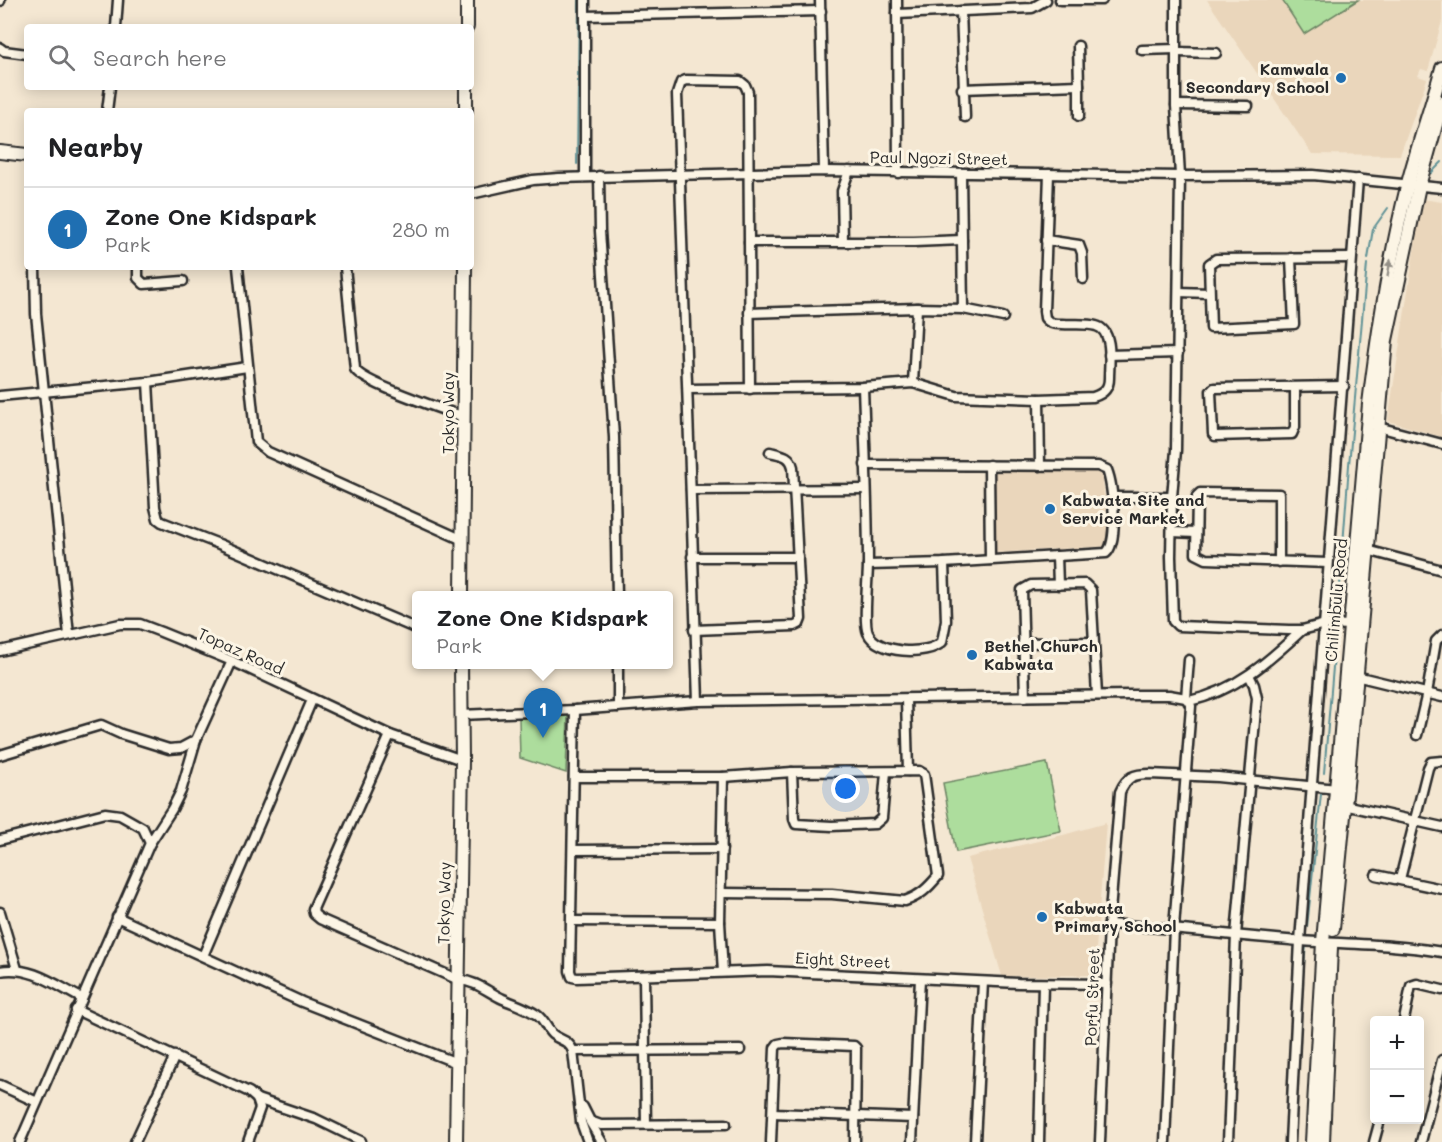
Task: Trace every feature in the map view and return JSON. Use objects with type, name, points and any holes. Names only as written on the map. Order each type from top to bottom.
[{"type":"main road","points":[[467,0],[467,24]]},
{"type":"main road","name":"Chilimbulu Road","points":[[1312,1142],[1337,789],[1369,404],[1379,322],[1442,68]]},
{"type":"main road","points":[[466,90],[466,108]]},
{"type":"main road","name":"Chilimbulu Road","points":[[1323,1142],[1327,942],[1344,805],[1383,362],[1413,185],[1442,103]]},
{"type":"main road","points":[[0,152],[24,155]]},
{"type":"main road","name":"Tokyo Way","points":[[462,591],[465,270]]},
{"type":"main road","name":"Tokyo Way","points":[[456,1142],[462,760],[461,669]]},
{"type":"street","points":[[116,24],[118,0]]},
{"type":"street","points":[[585,0],[585,176]]},
{"type":"street","points":[[820,0],[824,171]]},
{"type":"street","points":[[897,0],[898,173]]},
{"type":"street","points":[[1001,0],[1008,10]]},
{"type":"street","points":[[897,14],[1032,8],[1046,0]]},
{"type":"street","points":[[1060,0],[1102,0]]},
{"type":"street","points":[[1176,0],[1176,105],[1180,176],[1176,450],[1172,497],[1174,624],[1233,629],[1302,630],[1325,624],[1350,625]]},
{"type":"street","points":[[585,16],[821,11]]},
{"type":"street","points":[[961,11],[964,117]]},
{"type":"street","points":[[1078,46],[1079,116]]},
{"type":"street","points":[[0,48],[4,51],[24,54]]},
{"type":"street","points":[[1142,50],[1216,53]]},
{"type":"street","points":[[698,701],[677,94],[681,82],[686,80],[740,81],[745,86],[750,101],[748,172],[750,389]]},
{"type":"street","points":[[962,88],[1079,85]]},
{"type":"street","points":[[107,108],[110,90]]},
{"type":"street","points":[[1176,105],[1248,105]]},
{"type":"street","name":"Paul Ngozi Street","points":[[474,193],[533,180],[585,176],[824,171],[1180,176],[1313,175],[1442,188]]},
{"type":"street","points":[[843,241],[842,191],[849,171]]},
{"type":"street","points":[[961,173],[963,309]]},
{"type":"street","points":[[688,389],[863,387],[913,383],[956,396],[1039,399],[1100,395],[1109,383],[1109,355],[1103,329],[1096,326],[1054,324],[1045,318],[1049,174]]},
{"type":"street","points":[[599,176],[608,372],[614,436],[617,591]]},
{"type":"street","points":[[1290,1142],[1300,941],[1358,179]]},
{"type":"street","points":[[749,242],[914,243],[962,240]]},
{"type":"street","points":[[1046,240],[1079,245],[1082,252],[1083,279]]},
{"type":"street","points":[[1291,258],[1294,322],[1291,326],[1211,328],[1209,264],[1212,261],[1291,258],[1351,258]]},
{"type":"street","points":[[35,270],[36,314],[69,635]]},
{"type":"street","points":[[138,270],[138,278],[144,284],[183,281]]},
{"type":"street","points":[[238,270],[256,442],[263,449],[463,540]]},
{"type":"street","points":[[345,270],[357,374],[384,387],[464,417]]},
{"type":"street","points":[[1179,292],[1209,293]]},
{"type":"street","points":[[749,313],[918,308],[963,309],[1003,317]]},
{"type":"street","points":[[913,383],[918,308]]},
{"type":"street","points":[[1109,355],[1178,353]]},
{"type":"street","points":[[0,396],[148,382],[247,367]]},
{"type":"street","points":[[148,382],[155,507],[158,519],[412,627]]},
{"type":"street","points":[[1295,387],[1295,427],[1292,434],[1213,435],[1211,391],[1214,388],[1344,386]]},
{"type":"street","points":[[863,387],[868,565],[866,629],[872,640],[888,648],[905,651],[924,651],[937,647],[942,642],[945,636],[946,621],[944,563]]},
{"type":"street","points":[[1039,399],[1040,466]]},
{"type":"street","points":[[1378,428],[1442,444]]},
{"type":"street","points":[[694,630],[799,624],[801,619],[792,460],[787,456],[770,452]]},
{"type":"street","points":[[865,465],[1103,467],[1107,470],[1111,481],[1113,497],[1112,543],[1110,551],[1106,553],[944,563],[868,565]]},
{"type":"street","points":[[989,465],[990,560]]},
{"type":"street","points":[[691,490],[866,489]]},
{"type":"street","points":[[1279,562],[1280,496],[1277,494],[1200,493],[1197,496],[1196,554],[1199,557],[1279,562],[1328,563]]},
{"type":"street","points":[[1113,497],[1172,497]]},
{"type":"street","points":[[1172,532],[1196,533]]},
{"type":"street","points":[[1367,550],[1442,570]]},
{"type":"street","points":[[1058,556],[1058,585]]},
{"type":"street","points":[[692,557],[798,557]]},
{"type":"street","points":[[1026,697],[1023,643],[1024,588],[1031,585],[1085,584],[1091,590],[1096,695]]},
{"type":"street","name":"Topaz Road","points":[[0,651],[120,624],[140,624],[232,661],[390,735],[462,760]]},
{"type":"street","points":[[461,715],[698,701],[1096,695],[1169,695],[1187,700],[1210,695],[1249,675],[1302,630]]},
{"type":"street","points":[[1417,735],[1436,641],[1442,635]]},
{"type":"street","points":[[1023,643],[1093,642]]},
{"type":"street","points":[[1165,1142],[1174,928],[1191,706],[1187,700],[1189,660]]},
{"type":"street","points":[[20,1142],[150,843],[181,791],[196,740],[232,661]]},
{"type":"street","points":[[618,669],[618,707]]},
{"type":"street","points":[[1228,1142],[1236,935],[1257,698],[1249,675]]},
{"type":"street","points":[[1356,676],[1442,697]]},
{"type":"street","points":[[906,699],[908,771]]},
{"type":"street","points":[[203,956],[312,700]]},
{"type":"street","points":[[575,710],[571,921],[720,922]]},
{"type":"street","points":[[0,755],[101,725],[121,734],[174,750],[196,740]]},
{"type":"street","points":[[390,735],[312,909],[314,914],[320,919],[459,980],[468,980],[537,1015],[546,1023],[551,1033],[570,1044],[573,1051],[582,1122],[588,1142]]},
{"type":"street","points":[[1400,879],[1428,768],[1431,762],[1442,761]]},
{"type":"street","points":[[792,771],[796,824],[832,826],[879,822],[882,818],[886,772]]},
{"type":"street","points":[[574,777],[723,777],[792,771],[919,771],[924,774],[939,876],[927,889],[915,897],[905,901],[832,894],[721,893]]},
{"type":"street","name":"Porfu Street","points":[[1100,1142],[1109,924],[1120,792],[1125,781],[1139,774],[1187,776]]},
{"type":"street","points":[[1187,776],[1337,789]]},
{"type":"street","points":[[723,777],[720,922],[723,972]]},
{"type":"street","points":[[1344,805],[1442,828]]},
{"type":"street","points":[[0,840],[105,813],[120,815],[143,828],[150,843]]},
{"type":"street","points":[[573,850],[722,849]]},
{"type":"street","points":[[1376,875],[1442,889]]},
{"type":"street","points":[[0,912],[17,969]]},
{"type":"street","points":[[117,916],[302,1002],[457,1063]]},
{"type":"street","name":"Eight Street","points":[[571,921],[570,971],[572,977],[577,978],[768,971],[983,982],[1107,984]]},
{"type":"street","points":[[1109,924],[1300,941],[1418,948],[1442,952]]},
{"type":"street","points":[[0,970],[17,969],[37,975],[81,998]]},
{"type":"street","points":[[644,976],[646,1124]]},
{"type":"street","points":[[912,1142],[920,979]]},
{"type":"street","points":[[975,1142],[983,982]]},
{"type":"street","points":[[1039,1142],[1043,984]]},
{"type":"street","points":[[1405,1016],[1410,991],[1414,984],[1442,990]]},
{"type":"street","points":[[76,1010],[249,1092],[257,1099],[316,1119],[361,1141]]},
{"type":"street","points":[[771,1142],[775,1048],[778,1044],[854,1046],[858,1052],[855,1142]]},
{"type":"street","points":[[573,1051],[740,1050]]},
{"type":"street","points":[[135,1142],[175,1056]]},
{"type":"street","points":[[1421,1142],[1442,1060]]},
{"type":"street","points":[[0,1086],[37,1102]]},
{"type":"street","points":[[578,1092],[602,1142]]},
{"type":"street","points":[[1432,1094],[1442,1096]]},
{"type":"street","points":[[248,1142],[259,1116],[260,1108],[257,1099]]},
{"type":"street","points":[[773,1113],[855,1118],[913,1118]]},
{"type":"street","points":[[590,1121],[601,1125],[726,1124]]},
{"type":"street","points":[[1374,1142],[1379,1124]]},
{"type":"shaded area","name":"Kamwala Secondary School","points":[[1207,0],[1442,0],[1442,21],[1428,71],[1421,69],[1418,76],[1427,79],[1400,155],[1312,154]]},
{"type":"shaded area","points":[[1422,199],[1442,202],[1442,437],[1388,421]]},
{"type":"shaded area","name":"Kabwata Site and Service Market","points":[[995,468],[1102,472],[1109,546],[994,553]]},
{"type":"shaded area","name":"Kabwata Primary School","points":[[1106,823],[1094,975],[1002,976],[967,858]]},
{"type":"green space","points":[[1282,0],[1358,0],[1304,34]]},
{"type":"green space","points":[[568,715],[566,773],[520,758],[519,718]]},
{"type":"green space","points":[[1047,763],[1061,831],[956,852],[943,783]]},
{"type":"waterway","points":[[577,164],[579,0]]},
{"type":"waterway","points":[[1431,173],[1442,162]]},
{"type":"waterway","points":[[1368,259],[1373,229],[1388,208]]},
{"type":"waterway","points":[[1338,612],[1367,264]]},
{"type":"waterway","points":[[1324,773],[1336,632]]},
{"type":"waterway","points":[[1307,927],[1321,794]]},
{"type":"waterway","points":[[1303,973],[1306,946]]},
{"type":"place","name":"Kamwala Secondary School","points":[[1341,78]]},
{"type":"place","name":"Kabwata Site and Service Market","points":[[1050,509]]},
{"type":"place","name":"Bethel Church Kabwata","points":[[972,655]]},
{"type":"place","name":"Zone One Kidspark","points":[[543,738]]},
{"type":"place","name":"Kabwata Primary School","points":[[1042,917]]}]
